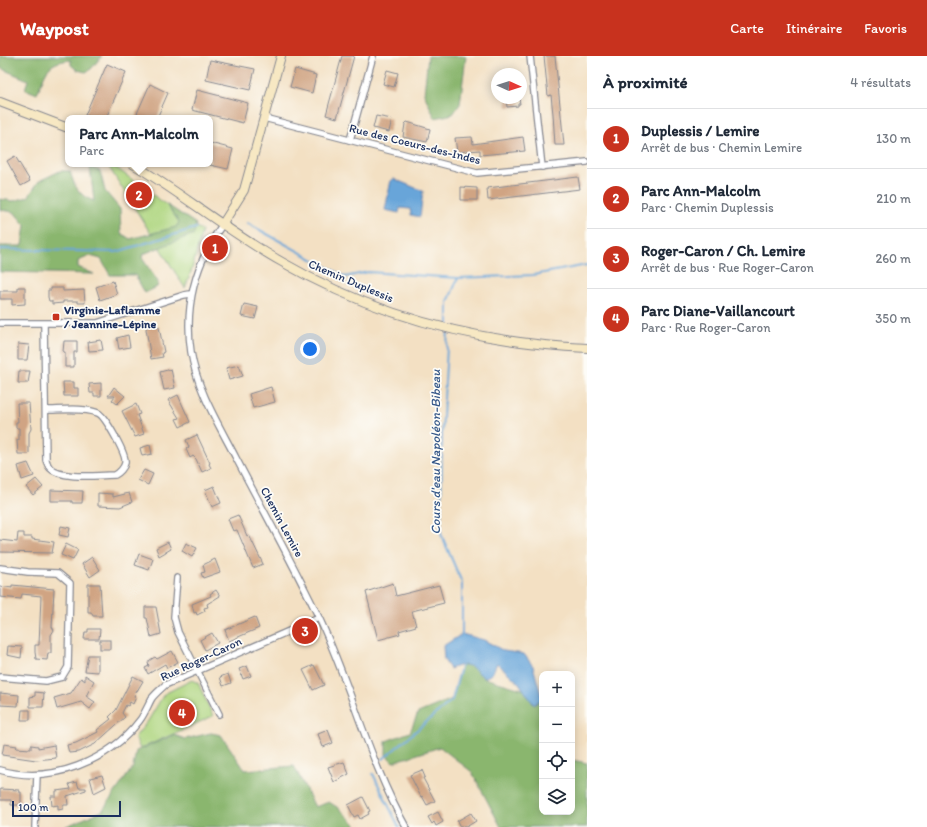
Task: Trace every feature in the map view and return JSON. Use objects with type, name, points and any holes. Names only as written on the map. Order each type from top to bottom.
[{"type":"street","points":[[222,225],[244,190],[281,56]]},
{"type":"street","points":[[350,140],[373,56]]},
{"type":"street","points":[[530,56],[542,167]]},
{"type":"street","points":[[0,102],[65,127]]},
{"type":"street","name":"Rue des Coeurs-des-Indes","points":[[264,118],[469,172],[486,173],[587,162]]},
{"type":"street","name":"Chemin Duplessis","points":[[137,167],[222,225],[282,263],[354,297],[408,317],[487,337],[535,345],[587,348]]},
{"type":"street","name":"Chemin Lemire","points":[[222,225],[205,252],[190,294],[189,335],[198,380],[223,434],[319,618],[342,668],[380,772],[406,827]]},
{"type":"street","points":[[0,323],[97,323],[190,294]]},
{"type":"street","points":[[44,324],[46,460],[49,468],[66,475],[115,475],[124,466],[125,458],[102,415],[92,411],[46,410]]},
{"type":"street","points":[[0,568],[28,572],[58,573],[70,582],[68,667],[62,677],[46,681],[0,677]]},
{"type":"street","points":[[177,578],[174,616],[178,632],[219,714]]},
{"type":"street","name":"Rue Roger-Caron","points":[[0,770],[25,775],[37,774],[62,770],[92,761],[118,744],[141,719],[152,698],[165,685],[319,618]]},
{"type":"street","points":[[34,827],[37,774]]},
{"type":"green space","points":[[0,56],[102,56],[91,69],[86,72],[77,70],[71,65],[71,60],[56,63],[45,74],[37,94],[25,89],[28,80],[0,68]]},
{"type":"green space","points":[[428,56],[466,56],[460,104],[453,114],[435,118],[424,94]]},
{"type":"green space","points":[[90,167],[100,171],[105,191],[120,209],[121,233],[130,239],[176,227],[179,222],[166,204],[196,224],[194,234],[143,254],[142,258],[158,282],[157,287],[145,293],[135,275],[110,275],[101,259],[90,256],[78,261],[78,267],[94,274],[0,272],[0,246],[22,246],[25,225],[14,212],[0,210],[0,199],[13,201],[28,197],[39,181],[60,171],[70,171],[78,190],[84,196],[94,201]]},
{"type":"green space","points":[[109,167],[115,167],[202,231],[192,269],[185,288]]},
{"type":"green space","points":[[462,664],[471,665],[484,678],[525,690],[534,705],[539,701],[539,815],[575,815],[575,761],[587,763],[587,827],[501,827],[472,772],[440,747],[393,762],[386,755],[386,741],[410,732],[418,713],[452,699]]},
{"type":"green space","points":[[192,680],[198,683],[213,716],[140,749],[135,737],[148,721],[164,694]]},
{"type":"green space","points":[[211,733],[221,735],[245,770],[294,766],[315,807],[329,802],[340,809],[358,827],[64,827],[102,811],[133,767],[136,751],[174,735],[185,739]]},
{"type":"water","points":[[394,179],[423,191],[420,217],[411,215],[410,209],[400,208],[399,213],[385,210],[391,180]]},
{"type":"water","points":[[462,634],[484,640],[504,651],[524,654],[533,666],[539,687],[539,701],[534,705],[519,683],[497,663],[492,674],[484,678],[476,670],[466,665],[450,669],[444,660],[443,646]]},
{"type":"building","points":[[342,56],[354,56],[337,118],[326,115]]},
{"type":"building","points":[[544,56],[555,56],[564,145],[555,145],[551,95],[548,96]]},
{"type":"building","points":[[210,60],[255,69],[250,90],[206,80]]},
{"type":"building","points":[[107,64],[126,72],[107,115],[85,115]]},
{"type":"building","points":[[295,69],[316,75],[312,93],[290,87]]},
{"type":"building","points":[[387,70],[398,73],[394,87],[383,84]]},
{"type":"building","points":[[150,84],[168,93],[158,115],[136,115]]},
{"type":"building","points":[[197,90],[248,103],[243,123],[192,110]]},
{"type":"building","points":[[507,104],[518,104],[518,106],[507,107]]},
{"type":"building","points":[[376,116],[392,119],[389,132],[373,128]]},
{"type":"building","points":[[407,122],[430,129],[427,142],[403,137],[405,124]]},
{"type":"building","points":[[472,137],[473,144],[523,137],[525,151],[480,155],[480,150],[457,152],[455,138]]},
{"type":"building","points":[[213,144],[233,149],[228,169],[213,166]]},
{"type":"building","points":[[15,156],[30,181],[21,186],[7,161]]},
{"type":"building","points":[[578,177],[580,189],[488,200],[487,188]]},
{"type":"building","points":[[461,187],[477,188],[477,200],[461,200]]},
{"type":"building","points":[[113,281],[117,294],[100,300],[96,287]]},
{"type":"building","points":[[18,287],[25,287],[25,304],[12,305],[12,299],[0,299],[0,291],[18,291]]},
{"type":"building","points":[[51,288],[63,288],[63,291],[84,290],[85,303],[78,303],[78,301],[63,301],[63,303],[52,304],[52,301],[49,301],[48,297],[48,290],[51,290]]},
{"type":"building","points":[[244,304],[258,307],[255,319],[241,316]]},
{"type":"building","points":[[148,325],[159,327],[164,352],[162,353],[163,357],[151,359],[146,329]]},
{"type":"building","points":[[128,335],[130,347],[119,349],[117,338]]},
{"type":"building","points":[[101,340],[103,350],[89,351],[88,342]]},
{"type":"building","points":[[64,341],[77,341],[77,352],[74,352],[74,367],[65,367],[65,352],[63,352]]},
{"type":"building","points":[[18,344],[29,345],[27,360],[18,360]]},
{"type":"building","points":[[239,365],[243,376],[229,380],[226,368]]},
{"type":"building","points":[[171,369],[175,388],[164,390],[160,372]]},
{"type":"building","points":[[19,371],[30,371],[28,383],[18,383]]},
{"type":"building","points":[[63,382],[74,382],[74,388],[78,388],[78,396],[64,396]]},
{"type":"building","points":[[101,383],[101,396],[94,396],[94,393],[90,393],[89,384]]},
{"type":"building","points":[[114,387],[125,396],[117,404],[112,400],[115,396],[108,396]]},
{"type":"building","points":[[271,387],[275,402],[253,408],[249,394]]},
{"type":"building","points":[[178,395],[190,422],[180,427],[176,419],[179,418],[168,400]]},
{"type":"building","points":[[17,403],[29,403],[31,429],[29,433],[29,454],[18,454],[17,440],[19,440],[19,428],[16,428],[16,422],[18,422]]},
{"type":"building","points":[[136,404],[140,414],[137,415],[144,434],[135,437],[122,411]]},
{"type":"building","points":[[197,435],[211,468],[202,472],[196,459],[193,456],[190,458],[186,449],[189,447],[186,440]]},
{"type":"building","points":[[150,445],[152,454],[142,456],[140,448]]},
{"type":"building","points":[[28,463],[34,476],[22,480],[18,466]]},
{"type":"building","points":[[144,470],[153,474],[148,485],[138,480]]},
{"type":"building","points":[[36,479],[43,487],[33,495],[26,487]]},
{"type":"building","points":[[214,486],[221,503],[212,507],[205,490]]},
{"type":"building","points":[[51,490],[83,491],[82,503],[72,503],[72,501],[51,501]]},
{"type":"building","points":[[98,493],[113,494],[113,497],[129,493],[132,502],[120,507],[98,506]]},
{"type":"building","points":[[238,515],[247,536],[249,535],[263,564],[253,568],[237,530],[233,531],[228,519]]},
{"type":"building","points":[[61,526],[70,528],[68,537],[59,535]]},
{"type":"building","points":[[18,533],[24,533],[24,537],[32,537],[32,539],[54,542],[52,553],[0,552],[0,540],[17,542]]},
{"type":"building","points":[[168,542],[171,549],[159,556],[156,548]]},
{"type":"building","points":[[186,543],[197,548],[192,557],[182,551]]},
{"type":"building","points":[[66,544],[78,550],[73,560],[61,555]]},
{"type":"building","points":[[139,554],[153,559],[149,570],[135,565]]},
{"type":"building","points":[[92,557],[100,570],[90,577],[82,564]]},
{"type":"building","points":[[215,559],[220,572],[203,578],[201,573],[205,572],[203,565]]},
{"type":"building","points":[[393,583],[396,596],[439,585],[444,603],[412,611],[416,626],[399,631],[400,634],[378,640],[366,592]]},
{"type":"building","points":[[88,584],[100,584],[102,616],[93,616],[91,612],[88,612]]},
{"type":"building","points":[[12,585],[54,589],[52,627],[54,630],[51,635],[51,653],[48,653],[47,660],[36,659],[35,652],[35,645],[39,645],[41,596],[22,594],[21,599],[0,597],[0,586],[12,588]]},
{"type":"building","points":[[216,590],[220,596],[207,604],[208,607],[204,608],[205,611],[197,615],[196,612],[194,613],[192,604],[211,596],[210,594]]},
{"type":"building","points":[[145,607],[156,607],[161,634],[151,637],[147,618],[145,618]]},
{"type":"building","points":[[255,617],[259,628],[229,641],[225,630]]},
{"type":"building","points":[[88,629],[100,629],[99,639],[84,639],[85,632],[88,632]]},
{"type":"building","points":[[212,633],[218,643],[205,650],[200,640]]},
{"type":"building","points":[[100,640],[110,640],[110,649],[100,649]]},
{"type":"building","points":[[8,646],[22,647],[21,658],[7,655]]},
{"type":"building","points":[[172,651],[178,662],[167,668],[165,664],[148,674],[145,668],[149,666],[148,663],[150,660],[155,657],[157,659]]},
{"type":"building","points":[[88,655],[98,655],[98,672],[85,671]]},
{"type":"building","points":[[314,665],[324,685],[313,690],[303,670]]},
{"type":"building","points":[[247,666],[251,676],[243,679],[239,669]]},
{"type":"building","points":[[228,674],[231,683],[223,686],[220,677]]},
{"type":"building","points":[[85,675],[94,681],[86,696],[95,702],[90,709],[81,702],[57,709],[54,698],[71,693],[81,678],[85,681]]},
{"type":"building","points":[[133,676],[143,681],[134,696],[136,697],[133,704],[130,702],[128,706],[126,705],[122,713],[125,717],[95,744],[79,752],[69,753],[67,745],[76,743],[98,732],[97,730],[111,719],[109,717],[116,710]]},
{"type":"building","points":[[35,692],[44,693],[43,707],[30,707],[30,697],[35,696]]},
{"type":"building","points":[[0,693],[19,695],[18,706],[0,705]]},
{"type":"building","points":[[22,710],[30,710],[30,720],[21,720]]},
{"type":"building","points":[[328,730],[333,743],[323,747],[318,734]]},
{"type":"building","points":[[4,744],[17,746],[16,748],[31,749],[31,745],[38,746],[38,748],[54,745],[56,758],[36,760],[2,755]]},
{"type":"building","points":[[344,762],[349,774],[334,782],[328,767]]},
{"type":"building","points":[[422,770],[425,777],[423,778],[435,801],[427,805],[422,796],[421,797],[410,775]]},
{"type":"building","points":[[102,775],[106,787],[94,793],[90,778]]},
{"type":"building","points":[[77,782],[79,788],[86,788],[86,790],[67,796],[68,805],[63,805],[63,809],[58,810],[58,805],[52,806],[51,796],[56,796],[56,791],[71,789],[69,784]]},
{"type":"building","points":[[0,789],[19,790],[19,792],[21,792],[21,805],[11,805],[11,800],[0,800]]},
{"type":"building","points":[[363,797],[370,811],[368,812],[369,814],[360,819],[358,815],[354,817],[348,805]]},
{"type":"building","points":[[438,812],[443,822],[436,826],[434,822],[432,824],[428,817]]},
{"type":"building","points":[[471,813],[476,821],[466,827],[460,827],[457,821]]},
{"type":"waterway","points":[[247,223],[345,277],[368,272],[458,278],[533,275],[587,265]]},
{"type":"waterway","points":[[0,249],[116,252],[196,228]]},
{"type":"waterway","name":"Cours d'eau Napoléon-Bibeau","points":[[448,325],[448,302],[458,278]]},
{"type":"waterway","name":"Cours d'eau Napoléon-Bibeau","points":[[448,330],[442,434],[441,534],[462,583],[462,636]]},
{"type":"waterway","name":"Cours d'eau Napoléon-Bibeau","points":[[383,759],[452,700],[462,663]]},
{"type":"waterway","name":"Cours d'eau Napoléon-Bibeau","points":[[373,774],[399,827]]},
{"type":"place","name":"Parc Ann-Malcolm","points":[[139,195]]},
{"type":"place","name":"Duplessis / Lemire","points":[[215,248]]},
{"type":"place","name":"Virginie-Laflamme / Jeannine-Lépine","points":[[56,317]]},
{"type":"place","name":"Roger-Caron / Ch. Lemire","points":[[305,631]]},
{"type":"place","name":"Parc Diane-Vaillancourt","points":[[182,713]]}]
